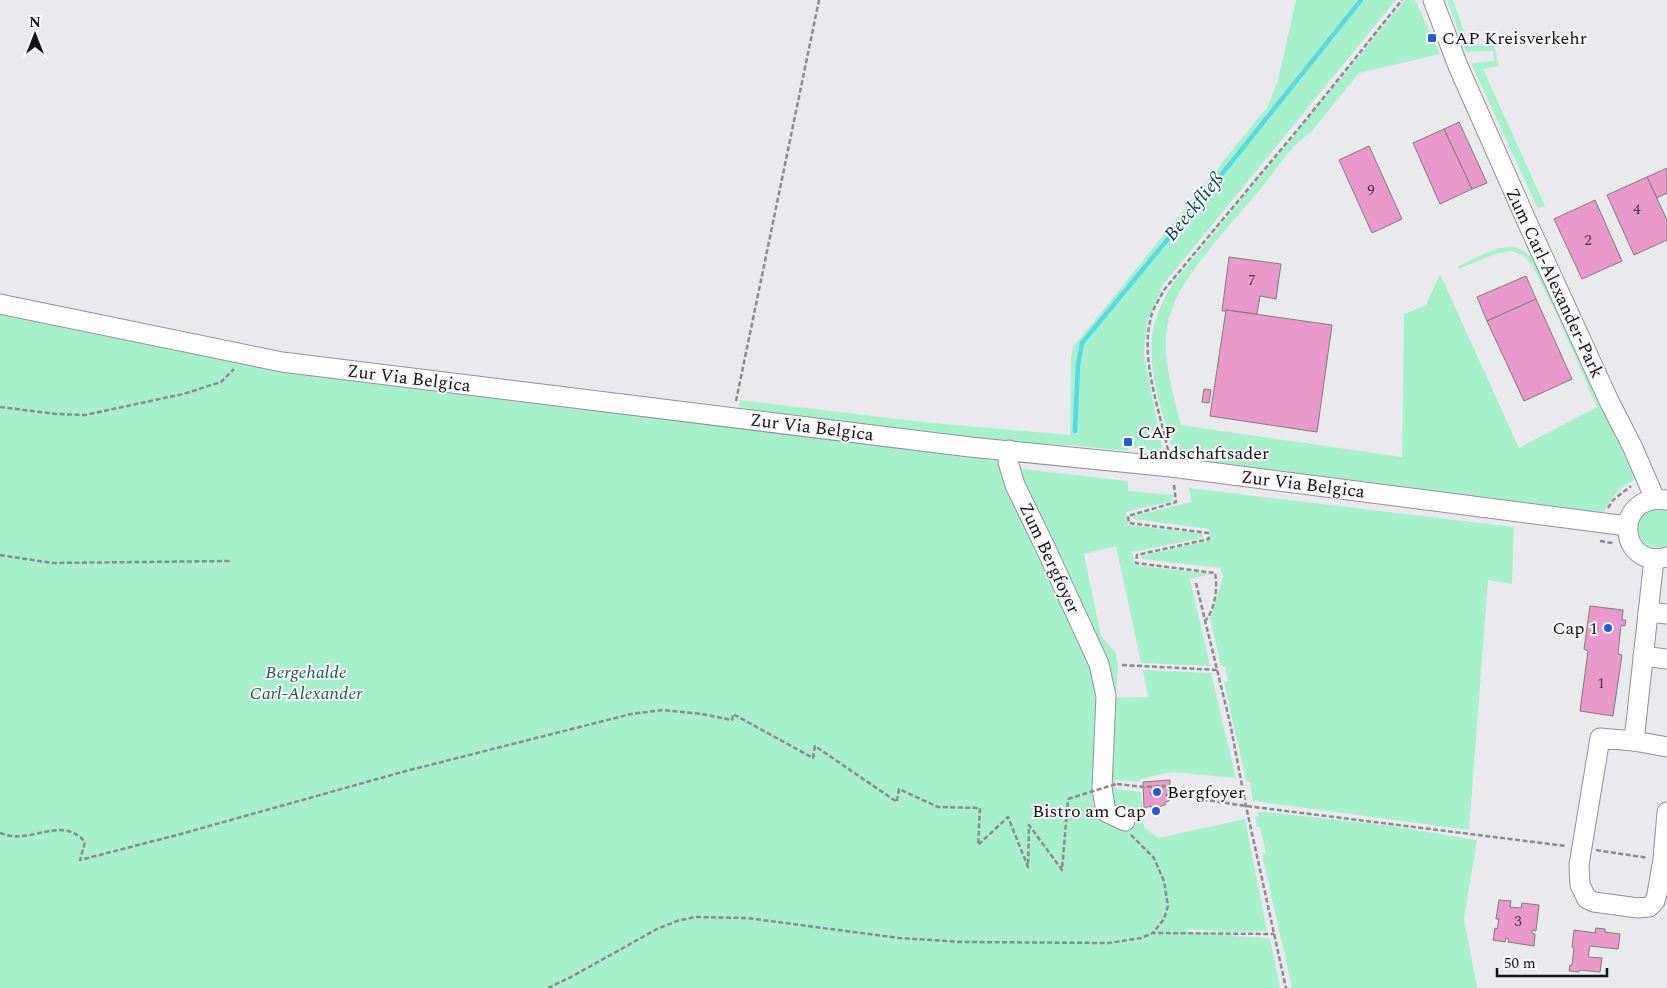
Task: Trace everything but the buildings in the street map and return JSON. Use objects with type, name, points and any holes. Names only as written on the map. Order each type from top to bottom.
[{"type":"street","name":"Zum Carl-Alexander-Park","points":[[1423,0],[1458,66]]},
{"type":"street","name":"Zum Carl-Alexander-Park","points":[[1433,0],[1458,66],[1528,224],[1609,401],[1661,500],[1645,502],[1636,507],[1630,516],[1627,526]]},
{"type":"street","name":"Zur Via Belgica","points":[[0,304],[282,362],[732,418],[1009,450],[1172,475],[1627,526]]},
{"type":"street","name":"Zum Bergfoyer","points":[[1009,450],[1008,462],[1015,485],[1099,664],[1106,696],[1102,788],[1104,802],[1106,812],[1125,821]]},
{"type":"street","points":[[1627,526],[1630,544],[1636,552],[1644,557],[1660,558],[1648,612],[1634,741]]},
{"type":"street","points":[[1648,612],[1667,614]]},
{"type":"street","points":[[1643,656],[1667,659]]},
{"type":"street","points":[[1667,747],[1634,741],[1600,738],[1578,877],[1587,899],[1594,902],[1638,908],[1649,906],[1655,901],[1659,860],[1667,812]]},
{"type":"path","points":[[732,418],[819,0]]},
{"type":"path","points":[[1205,621],[1210,615],[1217,583],[1215,573],[1136,562],[1137,555],[1209,538],[1208,533],[1129,523],[1128,516],[1176,502],[1148,362],[1151,315],[1164,290],[1304,122],[1402,0]]},
{"type":"path","points":[[0,407],[56,414],[86,415],[183,394],[221,382],[237,366]]},
{"type":"path","points":[[0,555],[52,563],[231,561]]},
{"type":"path","points":[[1196,583],[1218,670],[1286,988]]},
{"type":"path","points":[[1122,665],[1218,670]]},
{"type":"path","points":[[0,833],[15,837],[28,837],[53,830],[68,831],[85,842],[80,860],[406,771],[631,714],[663,710],[702,714],[732,720],[732,714],[813,758],[815,746],[897,802],[899,790],[938,807],[980,808],[978,845],[1008,817],[1028,866],[1029,825],[1062,870],[1068,799],[1116,784],[1144,787],[1165,786],[1148,794],[1173,795],[1246,806],[1582,848],[1659,860]]},
{"type":"path","points":[[1125,821],[1130,833],[1154,858],[1164,881],[1168,906],[1164,918],[1154,932]]},
{"type":"path","points":[[548,988],[657,929],[676,921],[695,917],[747,918],[899,938],[963,942],[1109,943],[1141,938],[1154,932],[1274,934]]},
{"type":"path","points":[[555,985],[558,988]]},
{"type":"green space","points":[[1296,0],[1396,0],[1163,285],[1147,323],[1144,354],[1163,452],[1129,447],[1128,451],[1070,445],[1009,443],[742,412],[739,406],[740,400],[922,422],[1070,435],[1071,358],[1073,347],[1268,106],[1278,80]]},
{"type":"green space","points":[[1405,0],[1415,0],[1440,54],[1359,73],[1311,132],[1297,143],[1285,157],[1209,250],[1180,291],[1169,319],[1166,349],[1169,374],[1181,425],[1402,457],[1404,314],[1426,305],[1440,274],[1519,448],[1597,407],[1558,317],[1532,265],[1522,255],[1512,251],[1495,254],[1459,269],[1458,266],[1484,254],[1506,247],[1516,248],[1525,252],[1535,261],[1544,275],[1635,480],[1617,493],[1604,512],[1540,507],[1243,469],[1175,458],[1158,398],[1151,352],[1155,323],[1171,286]]},
{"type":"green space","points":[[1447,0],[1453,0],[1469,46],[1494,45],[1499,66],[1483,69],[1545,206],[1538,209],[1471,63],[1494,61],[1493,51],[1466,52]]},
{"type":"green space","name":"Bergehalde Carl-Alexander","points":[[0,310],[266,365],[1015,460],[1023,469],[1128,481],[1128,491],[1173,495],[1173,501],[1126,512],[1128,525],[1203,534],[1203,538],[1132,552],[1135,565],[1211,574],[1190,579],[1210,666],[1141,663],[1116,546],[1084,554],[1101,636],[1116,653],[1118,667],[1116,698],[1148,697],[1143,670],[1211,673],[1236,778],[1172,772],[1141,779],[1139,782],[1115,780],[1116,789],[1141,792],[1144,827],[1158,838],[1245,819],[1267,931],[1226,932],[1187,929],[1188,932],[1270,938],[1280,988],[0,988]]},
{"type":"green space","points":[[1189,488],[1514,527],[1512,584],[1488,580],[1469,830],[1253,801],[1250,782],[1246,781],[1224,682],[1228,681],[1225,666],[1221,666],[1210,619],[1223,576],[1220,568],[1142,559],[1141,556],[1211,540],[1209,529],[1133,519],[1133,516],[1191,502]]},
{"type":"green space","points":[[1649,508],[1667,508],[1667,546],[1650,546],[1641,541],[1639,537],[1637,531],[1639,518]]},
{"type":"green space","points":[[1257,811],[1392,826],[1477,840],[1464,918],[1477,988],[1292,988],[1262,855],[1266,853],[1260,827],[1257,827],[1255,817],[1258,816]]},
{"type":"waterway","name":"Beeckfließ","points":[[1075,431],[1078,365],[1082,343],[1230,164],[1361,0]]},
{"type":"place","name":"CAP Kreisverkehr","points":[[1432,38]]},
{"type":"place","name":"CAP Landschaftsader","points":[[1128,442]]},
{"type":"place","name":"Cap 1","points":[[1608,628]]},
{"type":"place","name":"Bergfoyer","points":[[1157,792]]},
{"type":"place","name":"Bistro am Cap","points":[[1156,811]]}]
